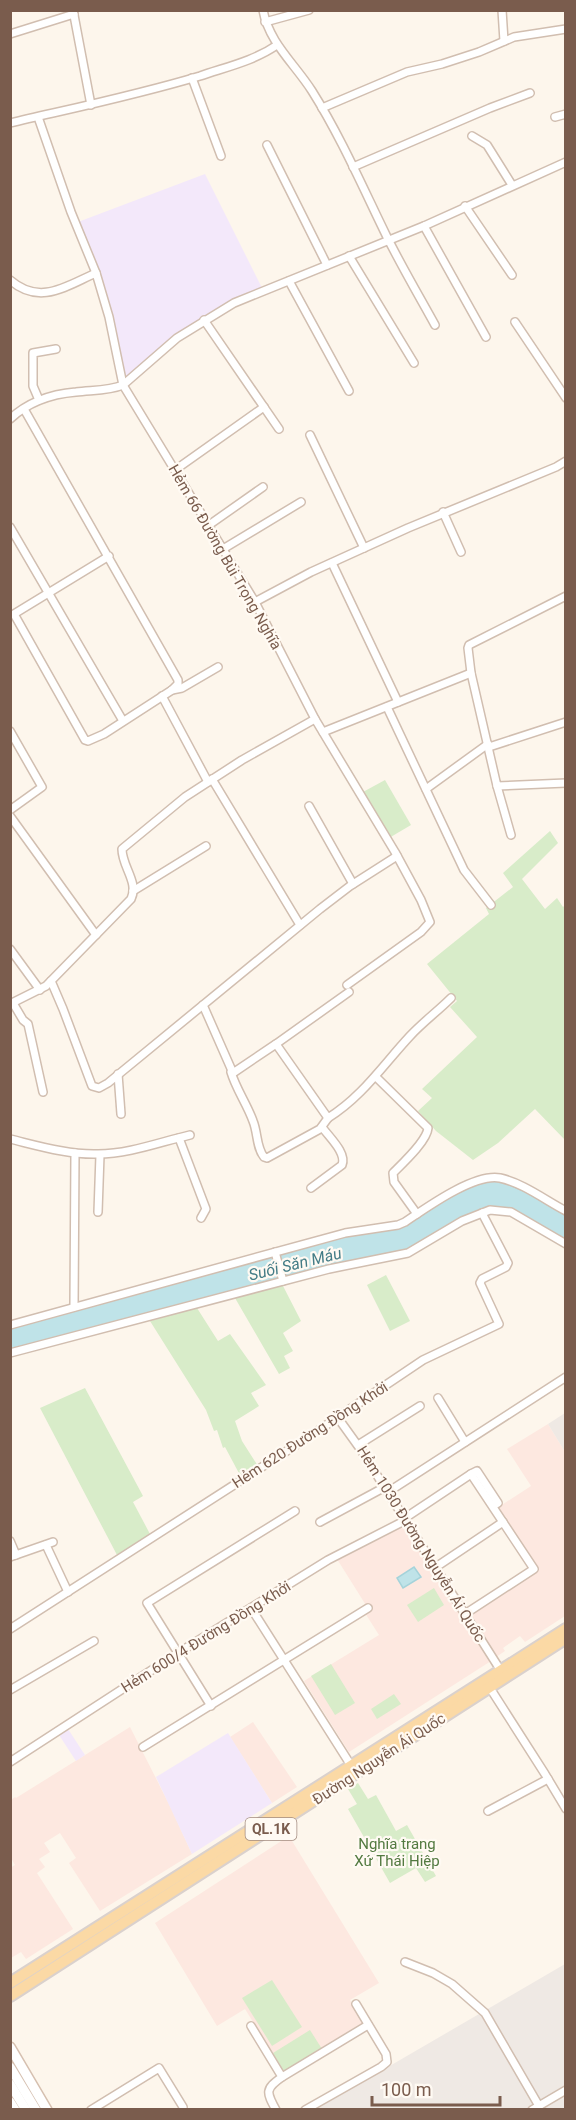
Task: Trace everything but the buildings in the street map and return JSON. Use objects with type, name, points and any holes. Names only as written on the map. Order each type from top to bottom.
[{"type":"main road","name":"Đường Nguyễn Ái Quốc","points":[[503,1674],[566,1629]]},
{"type":"main road","name":"Đường Nguyễn Ái Quốc","points":[[11,1996],[487,1684],[566,1638]]},
{"type":"main road","name":"Đường Nguyễn Ái Quốc","points":[[10,1983],[352,1767],[467,1698]]},
{"type":"main road","points":[[10,2047],[47,2109]]},
{"type":"main road","points":[[10,2067],[36,2109]]},
{"type":"main road","points":[[10,2084],[26,2109]]},
{"type":"main road","points":[[10,2102],[15,2109]]},
{"type":"street","points":[[263,10],[265,22],[277,45],[312,90],[322,108],[388,240],[435,325]]},
{"type":"street","points":[[265,22],[309,10]]},
{"type":"street","points":[[502,10],[504,41]]},
{"type":"street","points":[[10,34],[73,12],[91,105]]},
{"type":"street","points":[[322,108],[407,72],[442,64],[514,37],[566,29]]},
{"type":"street","points":[[10,123],[91,105],[192,78],[243,62],[277,45]]},
{"type":"street","points":[[192,78],[221,156]]},
{"type":"street","points":[[353,167],[530,93]]},
{"type":"street","points":[[555,117],[566,114]]},
{"type":"street","name":"Hẻm 66 Đường Bùi Trọng Nghĩa","points":[[38,117],[71,213],[96,273],[109,317],[123,385],[255,602],[315,719],[397,856],[430,922],[421,932],[276,1044]]},
{"type":"street","points":[[472,136],[487,145],[512,185]]},
{"type":"street","points":[[267,145],[327,265]]},
{"type":"street","points":[[10,418],[39,400],[57,394],[114,389],[123,385],[169,344],[234,303],[424,226],[566,162]]},
{"type":"street","points":[[465,206],[512,275]]},
{"type":"street","points":[[424,226],[486,337]]},
{"type":"street","points":[[349,256],[414,363]]},
{"type":"street","points":[[12,285],[33,293],[49,293],[96,273]]},
{"type":"street","points":[[289,281],[349,391]]},
{"type":"street","points":[[204,320],[279,429]]},
{"type":"street","points":[[515,322],[566,398]]},
{"type":"street","points":[[39,400],[33,386],[33,353],[56,349]]},
{"type":"street","points":[[175,470],[264,408]]},
{"type":"street","points":[[24,409],[109,556],[178,680],[178,684],[172,690],[92,740],[85,740],[14,616],[15,613],[48,592],[109,556]]},
{"type":"street","points":[[309,435],[364,548]]},
{"type":"street","points":[[255,602],[364,548],[566,461]]},
{"type":"street","points":[[209,525],[263,487]]},
{"type":"street","points":[[223,549],[301,502]]},
{"type":"street","points":[[443,513],[460,552]]},
{"type":"street","points":[[10,527],[123,721]]},
{"type":"street","points":[[332,563],[398,702]]},
{"type":"street","points":[[511,835],[497,786],[471,673],[470,645],[566,596]]},
{"type":"street","points":[[172,690],[182,688],[218,667]]},
{"type":"street","points":[[323,732],[471,673]]},
{"type":"street","points":[[162,696],[210,780],[300,925]]},
{"type":"street","points":[[387,706],[464,870],[491,905]]},
{"type":"street","points":[[43,1092],[28,1024],[12,1004],[40,990],[51,981],[131,899],[134,885],[122,856],[122,849],[185,797],[210,780],[315,719]]},
{"type":"street","points":[[426,789],[488,745],[566,722]]},
{"type":"street","points":[[10,731],[42,789],[10,810]]},
{"type":"street","points":[[497,786],[566,783]]},
{"type":"street","points":[[309,806],[353,884]]},
{"type":"street","points":[[10,816],[96,935]]},
{"type":"street","points":[[133,891],[206,846]]},
{"type":"street","points":[[51,981],[92,1086],[99,1088],[300,925],[353,884],[397,856]]},
{"type":"street","points":[[10,949],[40,990]]},
{"type":"street","points":[[203,1005],[235,1086],[253,1119],[260,1149],[267,1158],[322,1127],[328,1118],[346,1106],[376,1077],[411,1035],[451,998]]},
{"type":"street","points":[[231,1072],[276,1044],[328,1118]]},
{"type":"street","points":[[118,1074],[121,1114]]},
{"type":"street","points":[[376,1077],[428,1128],[422,1141],[393,1173],[394,1182],[417,1214]]},
{"type":"street","points":[[311,1188],[342,1166],[344,1160],[322,1127]]},
{"type":"street","points":[[10,1139],[75,1153],[100,1155],[190,1136]]},
{"type":"street","points":[[179,1138],[206,1209],[201,1218]]},
{"type":"street","points":[[74,1307],[75,1153]]},
{"type":"street","points":[[98,1212],[100,1155]]},
{"type":"street","points":[[10,1325],[345,1233],[399,1225],[447,1194],[476,1181],[498,1177],[527,1189],[566,1211]]},
{"type":"street","points":[[10,1353],[329,1269],[408,1252],[462,1221],[490,1210],[511,1212],[566,1244]]},
{"type":"street","name":"Hẻm 620 Đường Đồng Khởi","points":[[10,1629],[338,1418],[423,1360],[499,1324],[480,1283],[482,1279],[506,1267],[507,1263],[482,1213]]},
{"type":"street","points":[[275,1252],[283,1281]]},
{"type":"street","points":[[320,1522],[387,1490],[566,1377]]},
{"type":"street","points":[[438,1398],[465,1442]]},
{"type":"street","points":[[358,1445],[420,1406]]},
{"type":"street","name":"Hẻm 1030 Đường Nguyễn Ái Quốc","points":[[338,1418],[358,1445],[503,1674]]},
{"type":"street","name":"Hẻm 600/4 Đường Đồng Khởi","points":[[10,1762],[178,1653],[335,1556],[405,1519],[471,1474],[503,1522]]},
{"type":"street","points":[[211,1706],[147,1603],[296,1511]]},
{"type":"street","points":[[436,1567],[503,1522],[534,1569],[465,1614]]},
{"type":"street","points":[[10,1541],[13,1556],[49,1544],[68,1592]]},
{"type":"street","points":[[251,1608],[352,1767]]},
{"type":"street","points":[[143,1747],[368,1608]]},
{"type":"street","points":[[10,1690],[94,1641]]},
{"type":"street","points":[[487,1684],[566,1809]]},
{"type":"street","points":[[488,1811],[548,1779]]},
{"type":"street","points":[[405,1962],[433,1973],[452,1984],[485,2013],[536,2108],[566,2091]]},
{"type":"street","points":[[305,2109],[353,2084],[387,2062],[386,2055],[356,2004]]},
{"type":"street","points":[[276,2109],[268,2090],[272,2084],[368,2025]]},
{"type":"street","points":[[251,2026],[282,2077]]},
{"type":"street","points":[[91,2109],[159,2068],[183,2107]]},
{"type":"shaded area","points":[[205,174],[262,288],[234,300],[174,336],[125,379],[99,271],[78,222]]},
{"type":"shaded area","points":[[565,1413],[565,1452],[548,1424]]},
{"type":"shaded area","points":[[548,1424],[565,1452],[565,1616],[525,1642],[520,1636],[503,1648],[505,1651],[496,1657],[469,1614],[538,1570],[497,1508],[531,1486],[507,1449]]},
{"type":"shaded area","points":[[404,1525],[491,1661],[349,1752],[304,1681],[379,1635],[365,1613],[369,1610],[337,1559]]},
{"type":"shaded area","points":[[253,1722],[297,1787],[272,1803],[230,1737]]},
{"type":"shaded area","points":[[130,1727],[192,1854],[100,1911],[69,1863],[76,1858],[60,1833],[44,1843],[50,1852],[39,1859],[45,1867],[37,1873],[73,1929],[26,1959],[21,1952],[11,1958],[10,1868],[15,1865],[11,1858],[11,1800]]},
{"type":"shaded area","points":[[68,1729],[85,1755],[76,1761],[59,1735]]},
{"type":"shaded area","points":[[228,1733],[272,1803],[192,1854],[156,1777]]},
{"type":"shaded area","points":[[289,1836],[379,1983],[350,2000],[364,2024],[284,2072],[245,2009],[217,2026],[155,1923]]},
{"type":"shaded area","points":[[565,1964],[565,2109],[312,2110],[345,2092]]},
{"type":"green space","points":[[385,780],[411,825],[389,838],[363,792]]},
{"type":"green space","points":[[550,831],[558,843],[522,879],[545,909],[557,898],[563,907],[565,905],[565,1140],[535,1109],[498,1143],[473,1160],[436,1131],[418,1111],[432,1098],[422,1089],[477,1037],[450,1007],[457,1001],[427,964],[489,914],[486,908],[513,887],[503,873]]},
{"type":"green space","points":[[386,1275],[410,1321],[390,1331],[367,1285]]},
{"type":"green space","points":[[282,1284],[301,1321],[283,1333],[293,1351],[284,1356],[290,1368],[279,1374],[235,1298]]},
{"type":"green space","points":[[197,1308],[218,1341],[230,1334],[266,1385],[251,1393],[259,1406],[235,1421],[242,1441],[258,1466],[241,1477],[225,1447],[223,1448],[217,1430],[214,1431],[206,1410],[150,1321]]},
{"type":"green space","points":[[85,1388],[143,1496],[133,1502],[150,1534],[117,1555],[40,1408]]},
{"type":"green space","points":[[434,1588],[444,1605],[418,1622],[407,1605]]},
{"type":"green space","points":[[331,1664],[355,1703],[335,1715],[311,1676]]},
{"type":"green space","points":[[394,1694],[401,1704],[377,1719],[371,1709]]},
{"type":"green space","name":"Nghĩa trang Xứ Thái Hiệp","points":[[358,1783],[368,1799],[376,1795],[396,1831],[407,1825],[436,1876],[425,1882],[416,1868],[390,1883],[348,1809],[357,1804],[348,1789]]},
{"type":"green space","points":[[272,1980],[302,2027],[272,2046],[242,1998]]},
{"type":"green space","points":[[310,2030],[322,2049],[284,2072],[273,2053]]},
{"type":"water","name":"Suối Săn Máu","points":[[498,1180],[526,1192],[565,1215],[565,1240],[511,1209],[490,1207],[459,1219],[406,1250],[261,1284],[11,1350],[11,1328],[343,1237],[407,1225],[448,1198],[477,1184]]},
{"type":"water","points":[[414,1567],[421,1577],[403,1588],[397,1578]]}]
